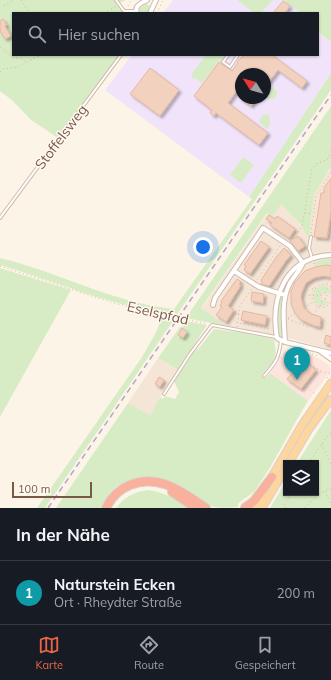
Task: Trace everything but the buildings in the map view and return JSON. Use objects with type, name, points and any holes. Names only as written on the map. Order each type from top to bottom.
[{"type":"highway","points":[[245,508],[254,501],[272,477]]},
{"type":"highway","points":[[106,508],[120,491],[133,484],[156,481],[172,486],[206,508]]},
{"type":"highway","points":[[111,508],[122,494],[147,485],[163,488],[196,508]]},
{"type":"main road","points":[[255,508],[308,414],[331,383]]},
{"type":"main road","points":[[291,460],[309,429],[330,400]]},
{"type":"main road","points":[[262,508],[283,473]]},
{"type":"street","points":[[136,12],[137,6],[147,0]]},
{"type":"street","points":[[150,12],[156,0]]},
{"type":"street","points":[[213,305],[215,298],[263,228],[290,246],[303,263]]},
{"type":"street","points":[[331,254],[312,258],[296,267],[287,276],[278,294],[276,308],[276,332],[281,340],[331,353]]},
{"type":"street","points":[[281,340],[286,318],[286,295],[290,284],[303,263]]},
{"type":"street","points":[[234,271],[254,285],[278,294],[286,295]]},
{"type":"street","points":[[318,350],[331,359]]},
{"type":"lane","points":[[116,0],[124,11],[136,12]]},
{"type":"lane","name":"Stoffelsweg","points":[[0,218],[120,56]]},
{"type":"lane","points":[[227,56],[223,62],[230,67],[237,56]]},
{"type":"lane","points":[[311,237],[309,248],[312,258]]},
{"type":"lane","points":[[164,394],[190,354],[212,325],[281,340],[279,355],[264,376]]},
{"type":"path","points":[[4,6],[14,0]]},
{"type":"path","points":[[21,0],[28,12]]},
{"type":"path","points":[[127,11],[131,0]]},
{"type":"path","points":[[157,12],[163,0]]},
{"type":"path","points":[[106,12],[119,5]]},
{"type":"path","points":[[0,47],[14,58],[20,58],[27,62]]},
{"type":"path","points":[[0,72],[3,69],[18,68],[39,56]]},
{"type":"path","points":[[284,242],[300,230],[305,213],[312,169],[315,165],[328,158],[331,151]]},
{"type":"path","points":[[311,237],[316,196],[331,172]]},
{"type":"path","points":[[305,213],[314,214]]},
{"type":"path","name":"Eselspfad","points":[[0,266],[113,303],[212,325]]},
{"type":"path","points":[[317,277],[320,285]]},
{"type":"path","points":[[301,295],[312,296],[325,293],[330,277]]},
{"type":"path","points":[[306,283],[323,296]]},
{"type":"path","points":[[331,287],[328,285],[320,285],[314,289],[312,296],[313,302],[319,307],[329,305],[331,302]]},
{"type":"path","points":[[325,299],[331,294]]},
{"type":"path","points":[[321,295],[323,299]]},
{"type":"path","points":[[314,315],[323,299]]},
{"type":"path","points":[[325,299],[329,305]]},
{"type":"path","points":[[304,308],[313,302]]},
{"type":"path","points":[[239,314],[234,311],[231,317],[238,323],[272,329],[276,332]]},
{"type":"path","points":[[286,318],[295,313]]},
{"type":"path","points":[[286,318],[309,327],[310,325]]},
{"type":"path","points":[[311,353],[319,356]]},
{"type":"path","points":[[299,361],[309,363],[322,372]]},
{"type":"path","points":[[314,372],[316,374],[331,372]]},
{"type":"path","points":[[304,385],[315,394]]},
{"type":"path","points":[[311,460],[331,433]]},
{"type":"path","points":[[322,444],[331,465]]},
{"type":"path","points":[[304,508],[317,495],[331,488]]},
{"type":"path","points":[[325,491],[331,505]]},
{"type":"path","points":[[286,508],[284,505],[290,496]]},
{"type":"shaded area","points":[[173,0],[237,0],[253,12],[164,12]]},
{"type":"shaded area","points":[[273,0],[283,0],[298,11],[297,12],[262,12]]},
{"type":"shaded area","points":[[319,33],[331,42],[331,73],[249,197],[105,90],[131,56],[319,56]]},
{"type":"shaded area","points":[[331,166],[331,350],[292,339],[226,326],[201,309],[277,200],[300,223],[309,237],[314,195]]},
{"type":"shaded area","points":[[289,350],[309,354],[330,366],[330,372],[308,401],[270,373],[284,352]]},
{"type":"shaded area","points":[[158,358],[178,370],[150,415],[128,403]]},
{"type":"green space","points":[[0,0],[126,0],[117,4],[122,12],[12,12],[12,56],[119,56],[58,138],[30,119],[13,101],[0,91]]},
{"type":"green space","points":[[237,0],[273,0],[262,12],[253,12]]},
{"type":"green space","points":[[283,0],[331,0],[331,42],[319,33],[319,12],[297,12],[298,11]]},
{"type":"green space","points":[[147,4],[150,6],[147,12],[140,12],[140,8]]},
{"type":"green space","points":[[205,56],[224,56],[202,83],[195,78],[193,79],[191,75]]},
{"type":"green space","points":[[331,73],[331,90],[176,316],[114,302],[0,265],[0,258],[44,271],[108,294],[151,306],[174,309],[252,199],[249,197]]},
{"type":"green space","points":[[273,87],[277,92],[276,97],[273,99],[271,99],[271,88]]},
{"type":"green space","points":[[331,106],[331,166],[314,195],[309,238],[300,223],[281,204],[272,217],[267,213],[201,308],[226,326],[186,318]]},
{"type":"green space","points":[[268,114],[270,122],[270,126],[267,129],[259,121],[261,117]]},
{"type":"green space","points":[[243,157],[254,165],[241,183],[230,175]]},
{"type":"green space","points":[[331,258],[331,266],[316,266],[315,262]]},
{"type":"green space","points":[[0,268],[71,290],[0,417]]},
{"type":"green space","points":[[324,285],[331,289],[331,293],[328,294],[325,291],[321,293],[320,298],[325,300],[327,305],[321,306],[315,303],[313,296],[315,289]]},
{"type":"green space","points":[[280,297],[283,299],[282,333],[280,336],[278,335],[278,308]]},
{"type":"green space","points":[[163,316],[175,318],[45,508],[37,508],[142,357]]},
{"type":"green space","points":[[186,321],[207,325],[178,370],[158,358]]},
{"type":"green space","points":[[214,329],[274,339],[276,351],[274,359],[262,375],[266,378],[270,373],[308,401],[270,467],[254,491],[238,504],[238,507],[214,507],[171,483],[154,478],[137,478],[120,484],[111,492],[100,508],[56,508],[128,403],[150,415],[160,397],[163,399],[165,396],[175,399],[179,392],[174,381],[193,353],[199,348]]},
{"type":"green space","points":[[331,376],[303,417],[259,491],[242,507],[241,504],[253,496],[263,483],[302,417]]},
{"type":"green space","points":[[331,410],[331,508],[270,508],[283,486],[283,496],[319,496],[319,460],[299,460]]},
{"type":"green space","points":[[148,490],[170,496],[190,508],[116,508],[122,501],[130,496],[138,492]]},
{"type":"railway","points":[[48,508],[331,95]]},
{"type":"place","name":"Naturstein Ecken","points":[[297,380]]}]
